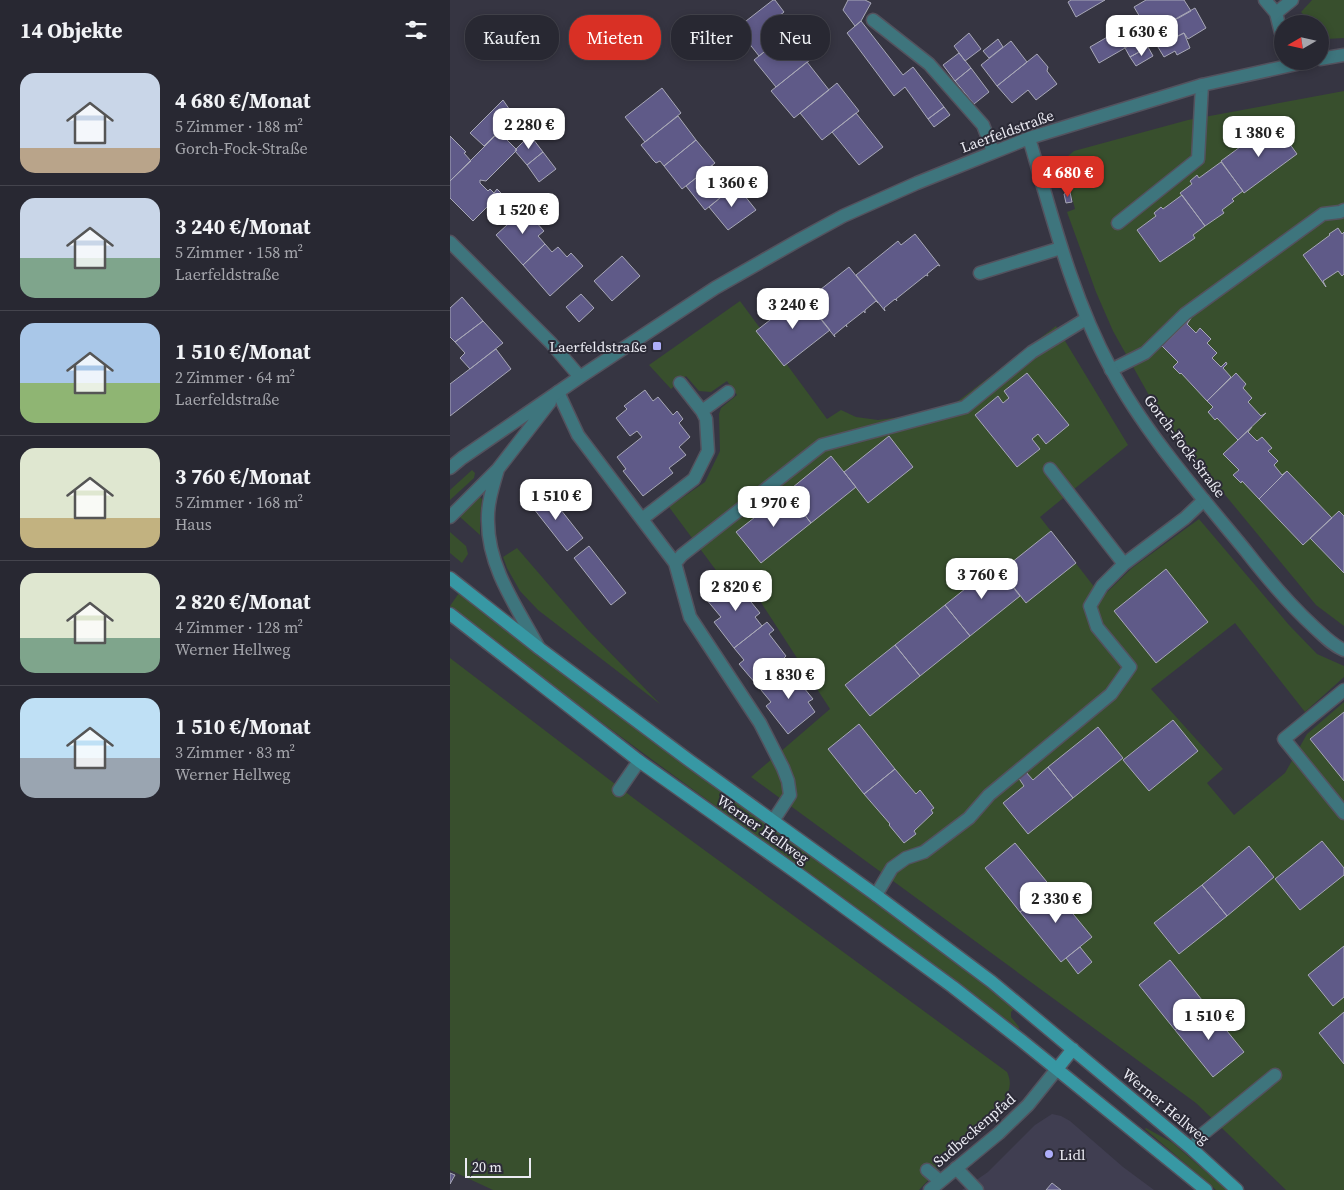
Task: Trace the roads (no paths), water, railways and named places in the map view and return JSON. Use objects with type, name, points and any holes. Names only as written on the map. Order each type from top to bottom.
[{"type":"main road","name":"Werner Hellweg","points":[[450,578],[539,648],[992,982],[1192,1149],[1237,1190]]},
{"type":"main road","name":"Werner Hellweg","points":[[450,614],[639,761],[953,987],[1206,1190]]},
{"type":"main road","points":[[1057,1069],[1073,1048]]},
{"type":"street","points":[[1265,0],[1276,13],[1292,0]]},
{"type":"street","points":[[873,20],[929,64],[983,125],[993,152]]},
{"type":"street","points":[[1329,58],[1344,56]]},
{"type":"street","name":"Laerfeldstraße","points":[[450,468],[580,376],[715,288],[799,240],[852,213],[1029,138],[1202,85],[1274,67]]},
{"type":"street","points":[[1118,223],[1198,159],[1202,85]]},
{"type":"street","name":"Gorch-Fock-Straße","points":[[1029,138],[1062,248],[1086,319],[1111,370],[1148,428],[1204,500],[1294,607],[1335,646],[1344,650]]},
{"type":"street","points":[[1111,370],[1145,353],[1191,309],[1323,214],[1344,210]]},
{"type":"street","points":[[450,242],[552,343],[580,376]]},
{"type":"street","points":[[980,273],[1062,248]]},
{"type":"street","points":[[558,392],[578,435],[675,563],[682,555],[822,445],[965,408],[1032,352],[1086,319]]},
{"type":"street","points":[[642,519],[694,480],[708,451],[706,420],[702,411],[680,383]]},
{"type":"street","name":"Laerfeldstraße","points":[[450,517],[498,469],[558,392]]},
{"type":"street","points":[[702,411],[728,392]]},
{"type":"street","name":"Laerfeldstraße","points":[[498,469],[490,496],[488,521],[490,547],[504,584],[539,648]]},
{"type":"street","points":[[1050,469],[1124,564]]},
{"type":"street","points":[[876,895],[892,868],[906,858],[924,852],[969,818],[989,795],[1111,694],[1130,667],[1097,627],[1090,606],[1102,586],[1124,564],[1185,518],[1204,500]]},
{"type":"street","name":"Werner Hellweg","points":[[675,563],[690,617],[760,723],[788,782],[790,795],[773,822]]},
{"type":"street","points":[[1344,690],[1284,739],[1344,813]]},
{"type":"street","points":[[619,790],[639,761]]},
{"type":"street","name":"Sudbeckenpfad","points":[[935,1186],[1000,1133],[1028,1105],[1057,1069]]},
{"type":"street","points":[[1192,1149],[1204,1133],[1275,1075]]},
{"type":"street","points":[[956,1168],[977,1190]]},
{"type":"street","points":[[927,1170],[935,1186]]},
{"type":"place","name":"Laerfeldstraße","points":[[657,346]]},
{"type":"place","name":"Lidl","points":[[1049,1154]]}]
